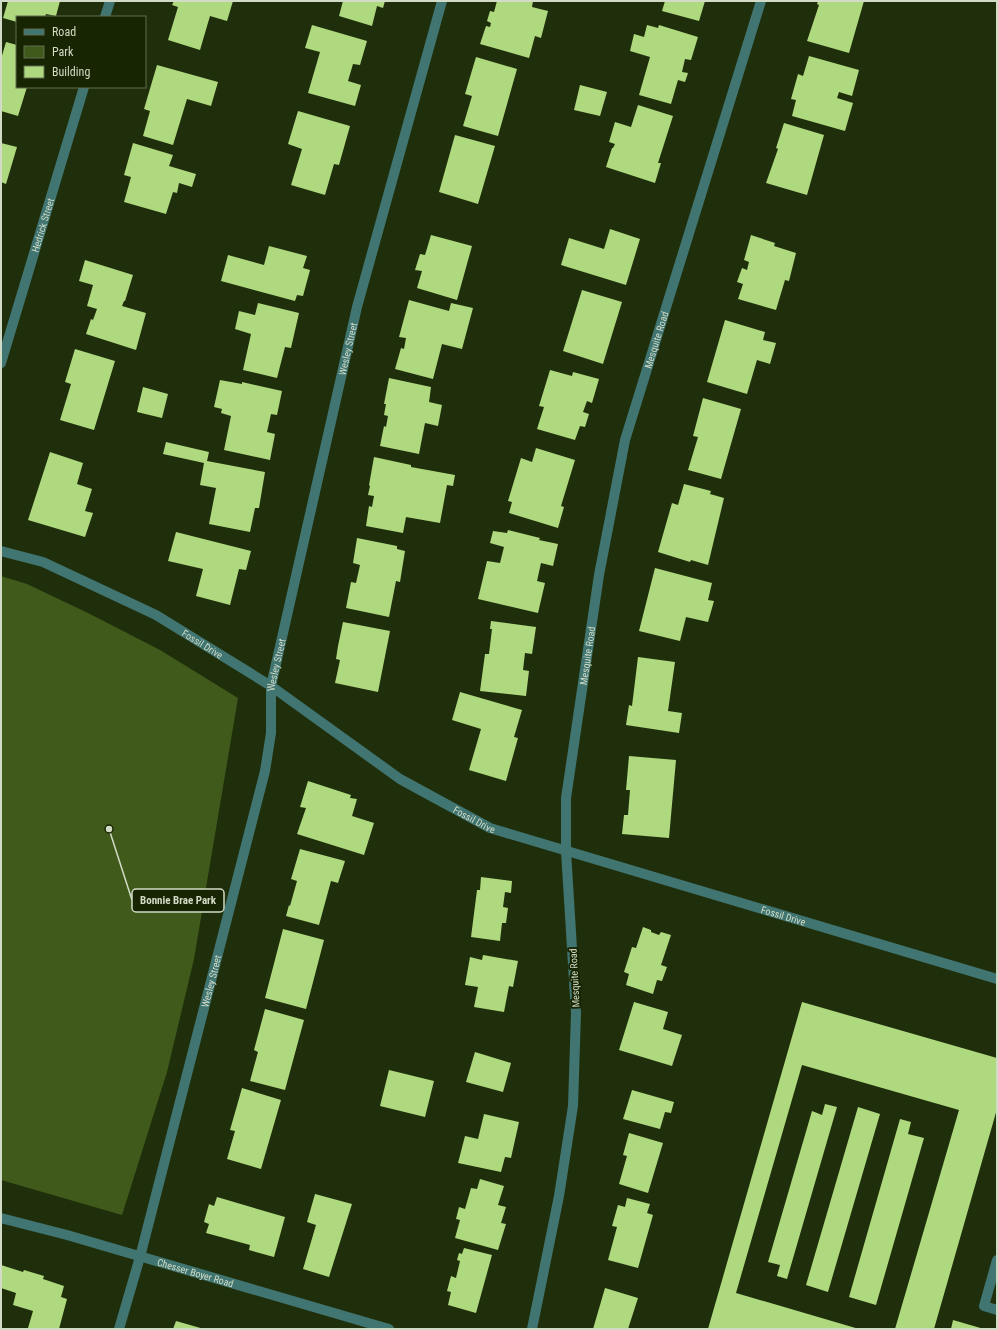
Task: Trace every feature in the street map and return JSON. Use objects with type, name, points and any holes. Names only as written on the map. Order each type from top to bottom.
[{"type":"street","points":[[105,16],[110,1]]},
{"type":"street","name":"Wesley Street","points":[[120,1329],[140,1257],[265,771],[271,733],[271,686],[357,307],[442,1]]},
{"type":"street","name":"Mesquite Road","points":[[532,1329],[559,1196],[573,1106],[576,1013],[566,851],[566,798],[599,575],[625,440],[761,1]]},
{"type":"street","name":"Hedrick Street","points":[[1,363],[84,88]]},
{"type":"street","name":"Fossil Drive","points":[[1,551],[43,562],[156,615],[271,686],[400,779],[490,828],[997,979]]},
{"type":"street","name":"Chesser Boyer Road","points":[[1,1218],[67,1235],[389,1329]]},
{"type":"street","points":[[997,1260],[984,1306],[997,1310]]},
{"type":"green space","points":[[1,576],[27,584],[160,650],[238,698],[194,959],[167,1072],[122,1215],[1,1180]]},
{"type":"building","points":[[8,1],[60,1],[56,16],[46,14],[45,16],[16,16],[16,22],[3,18]]},
{"type":"building","points":[[174,1],[233,1],[227,21],[210,16],[200,50],[168,40],[178,7],[172,5]]},
{"type":"building","points":[[343,1],[385,1],[383,8],[377,6],[372,26],[339,16]]},
{"type":"building","points":[[497,1],[533,1],[532,7],[548,11],[541,38],[535,36],[529,58],[480,44],[486,26],[490,27],[491,23],[487,21],[490,11],[494,12]]},
{"type":"building","points":[[665,1],[705,1],[699,21],[662,11]]},
{"type":"building","points":[[818,1],[864,1],[849,53],[807,41],[819,5],[817,4]]},
{"type":"building","points":[[312,25],[367,41],[360,65],[353,64],[348,81],[361,85],[355,106],[308,93],[320,52],[305,48]]},
{"type":"building","points":[[647,25],[658,28],[659,25],[698,37],[691,60],[685,59],[682,72],[688,73],[685,82],[678,80],[671,104],[639,95],[650,57],[630,51],[634,34],[644,37]]},
{"type":"building","points":[[6,42],[16,45],[16,88],[27,88],[18,116],[1,111],[1,59]]},
{"type":"building","points":[[809,56],[859,70],[852,96],[839,92],[837,98],[853,103],[845,131],[792,116],[796,100],[791,99],[798,74],[803,76]]},
{"type":"building","points":[[476,57],[517,69],[498,136],[463,126],[472,96],[465,94]]},
{"type":"building","points":[[157,65],[218,82],[211,106],[187,99],[173,145],[143,136],[150,111],[144,109]]},
{"type":"building","points":[[580,85],[607,92],[600,116],[574,110]]},
{"type":"building","points":[[638,105],[673,116],[658,163],[661,163],[655,183],[606,167],[612,148],[615,144],[609,142],[615,122],[631,127]]},
{"type":"building","points":[[298,111],[350,126],[339,165],[334,164],[325,195],[291,185],[302,149],[288,144]]},
{"type":"building","points":[[784,123],[824,135],[807,195],[766,183],[778,149],[776,148]]},
{"type":"building","points":[[455,135],[495,146],[478,204],[439,192]]},
{"type":"building","points":[[1,143],[17,147],[6,184],[1,182]]},
{"type":"building","points":[[133,143],[173,155],[169,166],[196,174],[192,187],[179,183],[177,193],[173,192],[166,214],[124,202],[131,177],[124,175]]},
{"type":"building","points":[[610,229],[640,239],[626,285],[561,265],[569,238],[604,249]]},
{"type":"building","points":[[431,235],[472,246],[457,300],[417,288],[422,271],[415,270],[420,254],[425,255]]},
{"type":"building","points":[[751,235],[775,243],[774,246],[796,253],[789,281],[785,280],[776,310],[738,299],[743,284],[737,282],[742,268],[747,270],[749,262],[744,260]]},
{"type":"building","points":[[269,246],[307,256],[303,268],[310,270],[303,296],[297,295],[295,301],[221,281],[228,255],[264,265]]},
{"type":"building","points":[[85,260],[133,275],[122,306],[146,313],[136,350],[86,334],[91,319],[93,320],[97,309],[87,306],[93,285],[79,281]]},
{"type":"building","points":[[582,290],[622,302],[603,364],[563,351]]},
{"type":"building","points":[[409,300],[449,311],[451,303],[473,308],[462,349],[442,344],[433,379],[395,369],[401,348],[404,349],[406,338],[399,337]]},
{"type":"building","points":[[258,303],[299,313],[291,348],[285,347],[277,378],[243,370],[251,334],[235,329],[239,311],[255,315]]},
{"type":"building","points":[[725,320],[765,332],[763,340],[776,343],[770,364],[757,360],[747,394],[707,382]]},
{"type":"building","points":[[75,349],[115,361],[94,430],[60,420],[71,384],[65,382]]},
{"type":"building","points":[[550,370],[572,376],[573,372],[599,379],[592,403],[587,401],[583,412],[589,414],[585,427],[580,426],[575,440],[537,429],[544,407],[539,406]]},
{"type":"building","points":[[389,378],[431,387],[429,402],[442,405],[438,426],[425,423],[419,454],[380,446],[384,426],[386,427],[388,416],[384,415],[386,404],[384,404]]},
{"type":"building","points":[[220,380],[242,384],[242,382],[282,391],[277,415],[271,414],[267,432],[275,434],[270,460],[224,450],[231,416],[221,413],[222,409],[214,407]]},
{"type":"building","points":[[143,387],[168,394],[162,418],[137,412]]},
{"type":"building","points":[[703,398],[741,409],[721,479],[688,470],[698,437],[693,436]]},
{"type":"building","points":[[166,442],[209,452],[207,461],[265,472],[259,508],[255,508],[250,532],[209,524],[216,488],[200,485],[204,463],[163,454]]},
{"type":"building","points":[[536,448],[575,460],[561,506],[564,507],[558,528],[509,513],[512,502],[508,501],[521,458],[532,462]]},
{"type":"building","points":[[50,452],[83,463],[77,484],[92,489],[85,511],[93,513],[85,537],[28,520]]},
{"type":"building","points":[[374,457],[411,465],[411,467],[455,475],[453,486],[447,485],[440,523],[406,517],[403,533],[366,526],[369,506],[372,507],[374,496],[368,495]]},
{"type":"building","points":[[684,484],[711,491],[710,494],[724,498],[708,565],[691,560],[690,562],[658,552],[672,503],[678,505]]},
{"type":"building","points":[[508,530],[540,538],[539,540],[558,544],[553,566],[541,563],[537,581],[545,583],[538,613],[478,599],[487,561],[500,563],[504,547],[490,543],[493,531],[507,533]]},
{"type":"building","points":[[176,532],[251,551],[246,570],[239,569],[230,605],[196,596],[203,569],[168,561]]},
{"type":"building","points":[[357,538],[397,546],[397,549],[405,551],[400,582],[396,581],[389,617],[346,608],[351,582],[356,583],[360,565],[353,563]]},
{"type":"building","points":[[655,568],[712,583],[708,600],[714,601],[708,622],[686,617],[680,641],[639,631]]},
{"type":"building","points":[[491,621],[536,627],[532,654],[525,653],[523,670],[529,671],[526,696],[480,691],[485,654],[489,654],[492,629],[490,629]]},
{"type":"building","points":[[343,622],[390,631],[378,692],[335,683],[340,660],[336,659]]},
{"type":"building","points":[[638,657],[675,662],[668,711],[682,713],[679,733],[626,725],[629,705],[632,706]]},
{"type":"building","points":[[460,692],[522,710],[514,737],[518,738],[506,781],[469,770],[481,729],[452,720]]},
{"type":"building","points":[[629,756],[676,760],[669,838],[622,834],[624,815],[628,815],[630,790],[626,790]]},
{"type":"building","points":[[308,781],[351,795],[350,798],[357,799],[352,816],[374,823],[364,855],[297,834],[306,808],[300,807]]},
{"type":"building","points":[[300,849],[345,861],[338,883],[331,881],[319,925],[286,916],[297,881],[291,879]]},
{"type":"building","points":[[481,877],[512,881],[511,893],[505,892],[503,907],[508,908],[506,923],[502,923],[500,941],[471,937],[477,890],[480,890]]},
{"type":"building","points":[[643,927],[659,935],[661,932],[671,935],[661,965],[667,967],[662,981],[657,980],[653,994],[626,985],[629,974],[624,972],[632,947],[636,948]]},
{"type":"building","points":[[283,929],[324,940],[306,1009],[265,998]]},
{"type":"building","points":[[483,955],[518,961],[513,987],[509,986],[504,1012],[474,1007],[478,987],[465,985],[470,957],[482,960]]},
{"type":"building","points":[[634,1002],[668,1012],[663,1029],[682,1035],[672,1066],[619,1050]]},
{"type":"building","points":[[802,1002],[997,1058],[997,1109],[934,1329],[895,1329],[959,1110],[802,1065],[736,1293],[859,1329],[708,1329]]},
{"type":"building","points":[[265,1009],[304,1020],[285,1090],[250,1081],[258,1052],[254,1050]]},
{"type":"building","points":[[475,1052],[511,1063],[503,1092],[466,1082]]},
{"type":"building","points":[[389,1070],[434,1081],[425,1117],[380,1106]]},
{"type":"building","points":[[242,1088],[281,1100],[261,1169],[227,1159],[235,1131],[230,1130]]},
{"type":"building","points":[[632,1090],[674,1102],[671,1113],[665,1112],[660,1129],[623,1119]]},
{"type":"building","points":[[825,1104],[837,1107],[787,1279],[777,1276],[780,1265],[768,1262],[812,1111],[822,1115]]},
{"type":"building","points":[[858,1107],[880,1114],[828,1292],[806,1285]]},
{"type":"building","points":[[484,1114],[519,1122],[511,1158],[505,1157],[501,1172],[458,1163],[465,1136],[478,1139]]},
{"type":"building","points":[[900,1119],[911,1122],[908,1134],[924,1138],[876,1305],[849,1297]]},
{"type":"building","points":[[629,1133],[663,1143],[648,1193],[619,1184],[627,1156],[623,1155]]},
{"type":"building","points":[[480,1179],[504,1186],[498,1205],[506,1207],[501,1223],[506,1224],[498,1250],[455,1238],[460,1220],[456,1219],[459,1207],[465,1209],[471,1188],[477,1189]]},
{"type":"building","points":[[315,1194],[352,1204],[329,1277],[303,1269],[316,1225],[307,1222]]},
{"type":"building","points":[[217,1197],[285,1217],[274,1257],[249,1250],[250,1245],[206,1233],[209,1224],[204,1222],[209,1204],[214,1206]]},
{"type":"building","points":[[627,1198],[650,1204],[647,1213],[653,1215],[638,1268],[608,1260],[617,1227],[612,1226],[618,1205],[625,1207]]},
{"type":"building","points":[[464,1248],[492,1255],[476,1313],[448,1305],[451,1292],[447,1291],[451,1276],[456,1278],[460,1261],[457,1260],[459,1253],[462,1254]]},
{"type":"building","points":[[1,1265],[23,1272],[24,1270],[44,1276],[43,1279],[64,1286],[61,1297],[67,1299],[59,1329],[28,1328],[33,1311],[13,1305],[16,1293],[1,1288]]},
{"type":"building","points":[[605,1288],[638,1298],[628,1329],[593,1329]]},
{"type":"building","points":[[953,1320],[984,1329],[951,1329]]},
{"type":"building","points":[[176,1321],[204,1329],[173,1329]]},
{"type":"place","name":"Bonnie Brae Park","points":[[109,829]]}]
